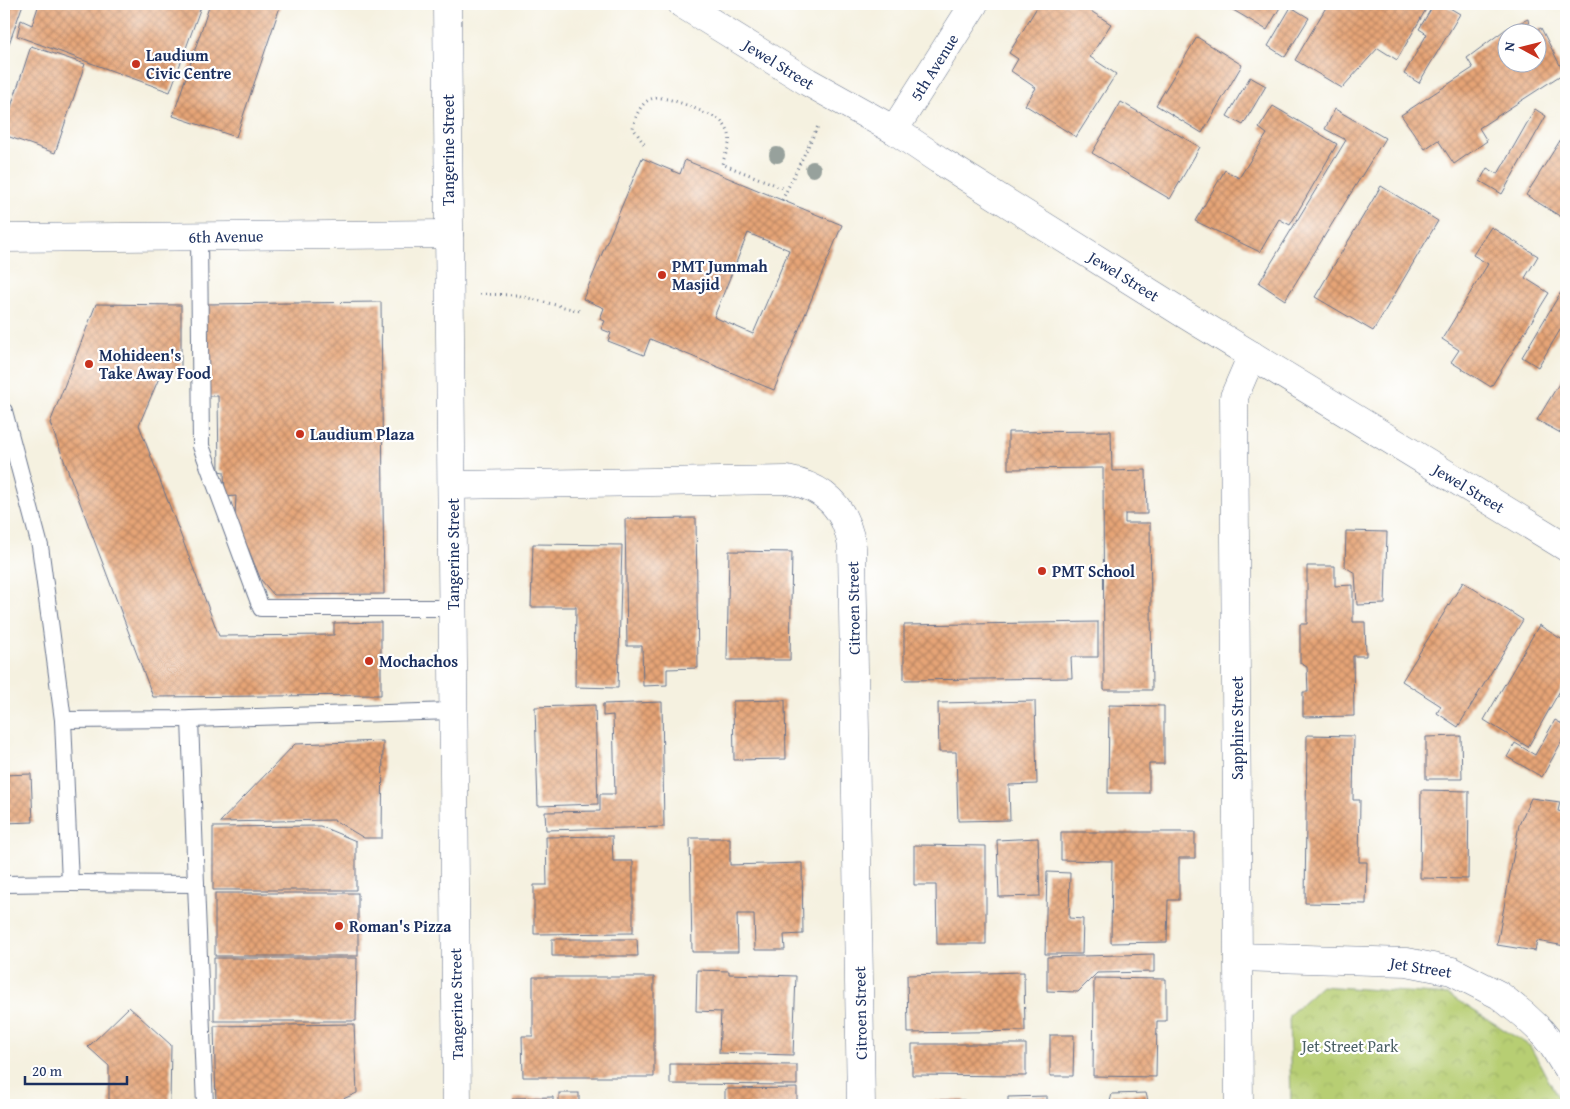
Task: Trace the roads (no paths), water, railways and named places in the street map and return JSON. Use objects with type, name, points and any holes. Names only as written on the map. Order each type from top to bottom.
[{"type":"street","name":"Tangerine Street","points":[[447,4],[457,1105]]},
{"type":"street","name":"Jewel Street","points":[[682,4],[808,82],[894,130],[1173,307],[1566,547]]},
{"type":"street","name":"5th Avenue","points":[[894,130],[974,4]]},
{"type":"street","name":"6th Avenue","points":[[4,238],[449,234]]},
{"type":"street","name":"Sapphire Street","points":[[1239,1105],[1234,398],[1252,355]]},
{"type":"street","name":"Citroen Street","points":[[452,485],[787,480],[811,486],[829,499],[838,509],[850,533],[852,547],[861,1105]]},
{"type":"street","name":"Jet Street","points":[[1239,957],[1407,962],[1452,971],[1499,996],[1524,1015],[1549,1041],[1566,1067]]},
{"type":"lane","points":[[199,237],[201,446],[261,608],[453,608]]},
{"type":"lane","points":[[4,412],[40,546],[63,720],[70,883]]},
{"type":"lane","points":[[63,720],[190,720],[453,711]]},
{"type":"lane","points":[[190,720],[205,1105]]},
{"type":"lane","points":[[4,884],[196,884]]},
{"type":"place","name":"Laudium Civic Centre","points":[[136,64]]},
{"type":"place","name":"PMT Jummah Masjid","points":[[662,275]]},
{"type":"place","name":"Mohideen's Take Away Food","points":[[89,364]]},
{"type":"place","name":"Laudium Plaza","points":[[300,434]]},
{"type":"place","name":"PMT School","points":[[1042,571]]},
{"type":"place","name":"Mochachos","points":[[369,661]]},
{"type":"place","name":"Roman's Pizza","points":[[339,926]]},
{"type":"park label","name":"Jet Street Park","points":[[1350,1046]]}]
